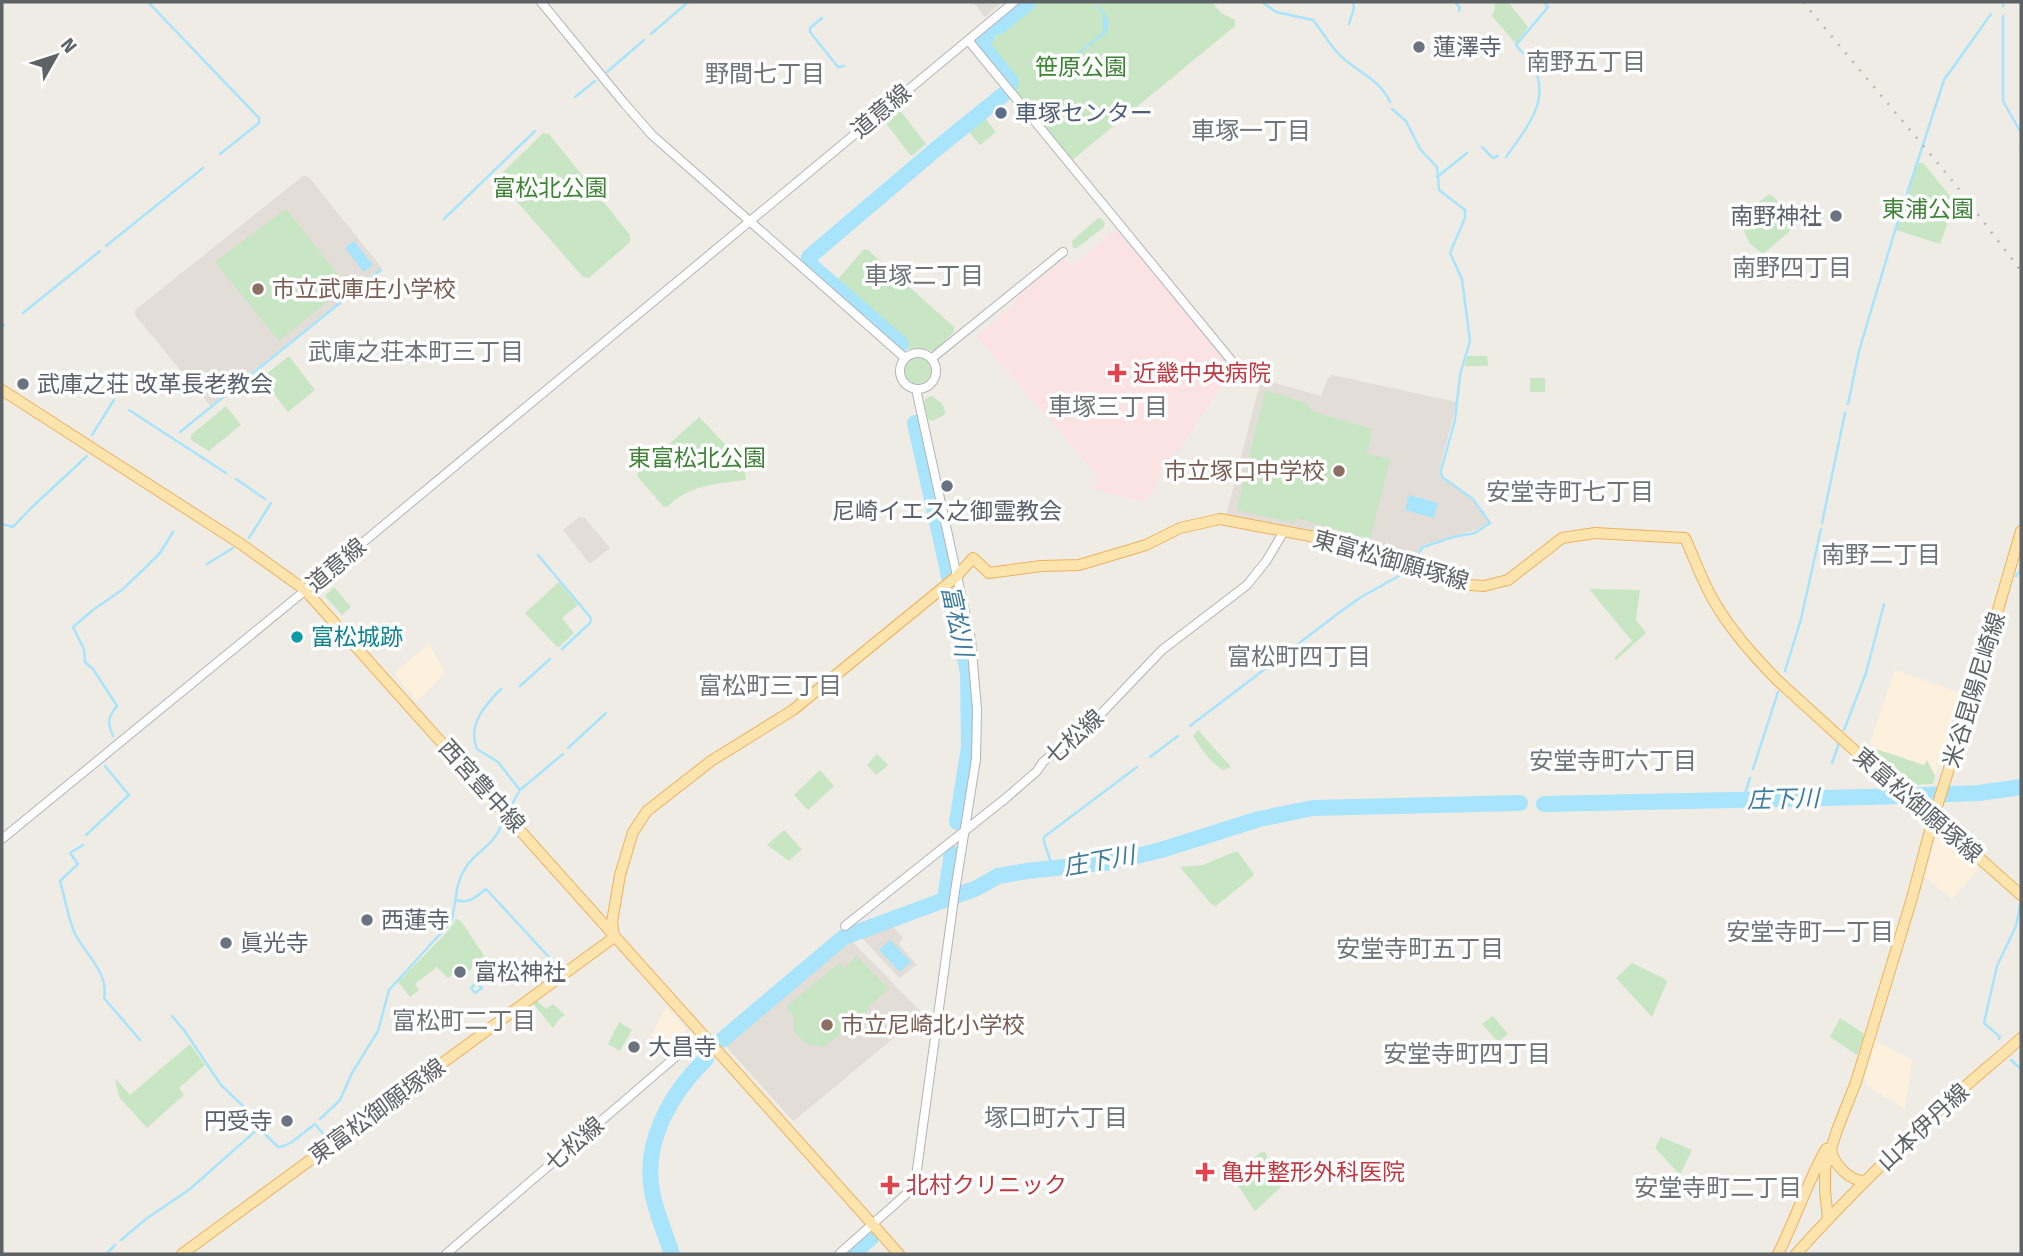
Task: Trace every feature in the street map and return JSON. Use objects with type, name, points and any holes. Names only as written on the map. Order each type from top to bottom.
[{"type":"main road","name":"西宮豊中線","points":[[2,390],[241,544],[305,590],[899,1254]]},
{"type":"main road","name":"東富松御願塚線","points":[[182,1254],[614,936],[612,922],[620,875],[633,832],[646,811],[712,761],[793,710],[956,577],[973,558],[989,573],[1041,566],[1079,565],[1146,545],[1180,528],[1220,519],[1336,541],[1375,559],[1408,569],[1425,571],[1470,586],[1485,586],[1508,580],[1562,538],[1595,533],[1685,538],[1716,604],[1758,660],[1899,791],[2021,895]]},
{"type":"main road","name":"米谷昆陽尼崎線","points":[[1828,1219],[1825,1168],[1856,1082],[2021,531]]},
{"type":"main road","name":"山本伊丹線","points":[[1828,1219],[1970,1082],[2021,1038]]},
{"type":"main road","name":"米谷昆陽尼崎線","points":[[1778,1254],[1810,1180],[1837,1130]]},
{"type":"main road","points":[[1831,1149],[1836,1163],[1849,1175],[1857,1181],[1866,1181]]},
{"type":"main road","points":[[1797,1254],[1828,1219]]},
{"type":"street","points":[[541,2],[639,122],[905,358]]},
{"type":"street","name":"道意線","points":[[2,839],[1014,2]]},
{"type":"street","points":[[968,40],[1231,360]]},
{"type":"street","points":[[931,359],[1063,252]]},
{"type":"street","points":[[918,353],[931,359],[936,370],[928,386],[916,390],[905,384],[900,377],[900,366],[905,358],[918,353]]},
{"type":"street","points":[[839,1254],[915,1184],[975,759],[977,709],[971,640],[916,390]]},
{"type":"street","name":"七松線","points":[[845,926],[1027,780],[1044,762],[1098,717],[1162,650],[1247,585],[1268,560],[1284,531]]},
{"type":"street","name":"七松線","points":[[446,1254],[693,1042],[705,1038]]},
{"type":"shaded area","points":[[973,2],[1002,2],[985,17]]},
{"type":"shaded area","name":"市立武庫庄小学校","points":[[303,176],[308,176],[382,268],[210,406],[135,315],[135,310]]},
{"type":"shaded area","name":"近畿中央病院","points":[[1118,231],[1228,362],[1224,383],[1179,449],[1163,464],[1156,487],[1143,502],[1091,488],[1091,484],[1096,484],[1098,476],[977,337],[1015,304],[1018,293],[1065,259],[1072,267],[1110,234]]},
{"type":"shaded area","name":"市立塚口中学校","points":[[1332,375],[1457,402],[1441,463],[1440,477],[1471,498],[1489,522],[1478,529],[1422,546],[1407,565],[1226,516],[1261,379],[1321,396],[1328,378]]},
{"type":"shaded area","points":[[579,517],[585,518],[610,548],[590,564],[563,530]]},
{"type":"shaded area","points":[[429,644],[445,673],[417,701],[395,672]]},
{"type":"shaded area","points":[[1895,670],[1960,693],[1935,776],[1927,760],[1924,766],[1869,746]]},
{"type":"shaded area","points":[[1941,836],[1979,868],[1952,899],[1925,877],[1935,840]]},
{"type":"shaded area","name":"市立尼崎北小学校","points":[[891,924],[903,938],[899,944],[917,965],[899,978],[861,937]]},
{"type":"shaded area","name":"市立尼崎北小学校","points":[[852,941],[920,1011],[920,1016],[792,1120],[724,1044],[733,1034]]},
{"type":"shaded area","points":[[666,1007],[685,1029],[685,1038],[670,1051],[651,1036]]},
{"type":"shaded area","points":[[1874,1040],[1912,1060],[1905,1109],[1867,1086],[1864,1076]]},
{"type":"green space","name":"笹原公園","points":[[1034,2],[1212,2],[1221,13],[1235,20],[1235,26],[1071,161],[1011,87],[1014,81],[985,45],[985,42]]},
{"type":"green space","points":[[1495,2],[1508,2],[1528,27],[1516,44],[1492,16]]},
{"type":"green space","points":[[899,109],[926,144],[913,155],[910,155],[885,122]]},
{"type":"green space","points":[[982,114],[996,132],[980,145],[966,128]]},
{"type":"green space","name":"富松北公園","points":[[543,133],[549,134],[630,235],[630,242],[589,278],[583,277],[499,181],[499,176]]},
{"type":"green space","name":"東浦公園","points":[[1917,163],[1923,163],[1955,202],[1940,244],[1896,230]]},
{"type":"green space","points":[[1769,194],[1797,225],[1763,254],[1749,243],[1739,218]]},
{"type":"green space","points":[[286,209],[347,286],[279,341],[215,262]]},
{"type":"green space","points":[[1098,218],[1105,223],[1104,227],[1077,248],[1073,248],[1072,241]]},
{"type":"green space","points":[[864,249],[954,327],[954,332],[934,351],[915,348],[905,350],[832,286]]},
{"type":"green space","points":[[289,356],[315,390],[288,412],[264,381],[265,375]]},
{"type":"green space","points":[[1467,356],[1487,356],[1488,366],[1465,366]]},
{"type":"green space","points":[[918,358],[927,362],[931,371],[927,380],[918,384],[909,380],[905,371],[909,362]]},
{"type":"green space","points":[[1530,378],[1545,378],[1545,392],[1530,392]]},
{"type":"green space","points":[[1265,390],[1306,403],[1312,411],[1372,429],[1367,454],[1390,459],[1370,539],[1296,518],[1294,523],[1237,510]]},
{"type":"green space","points":[[931,396],[945,409],[944,415],[932,421],[928,419],[924,404],[925,399]]},
{"type":"green space","points":[[226,406],[241,425],[209,451],[191,440],[191,435]]},
{"type":"green space","name":"東富松北公園","points":[[699,417],[744,464],[746,480],[694,489],[667,507],[663,506],[637,476],[638,472]]},
{"type":"green space","points":[[559,582],[578,605],[562,618],[574,633],[559,647],[525,613]]},
{"type":"green space","points":[[334,587],[351,607],[342,615],[325,596]]},
{"type":"green space","points":[[1589,589],[1640,590],[1636,620],[1646,633],[1616,660],[1614,658],[1632,641]]},
{"type":"green space","points":[[1198,730],[1231,767],[1223,770],[1210,759],[1193,736]]},
{"type":"green space","points":[[1876,749],[1924,765],[1927,760],[1935,776],[1933,784],[1907,785],[1873,758]]},
{"type":"green space","points":[[877,754],[888,765],[876,775],[867,765]]},
{"type":"green space","points":[[820,770],[834,786],[808,810],[794,795]]},
{"type":"green space","points":[[784,830],[802,849],[789,861],[767,845]]},
{"type":"green space","points":[[1238,852],[1253,876],[1216,906],[1212,905],[1180,867],[1203,865]]},
{"type":"green space","points":[[456,919],[461,921],[484,959],[465,974],[459,970],[448,978],[437,967],[415,984],[419,990],[410,997],[398,982],[449,930]]},
{"type":"green space","points":[[857,956],[889,989],[824,1047],[807,1044],[794,1031],[794,1017],[786,1007],[839,963],[844,968]]},
{"type":"green space","points":[[1632,963],[1667,982],[1652,1017],[1616,978]]},
{"type":"green space","points":[[536,1000],[546,1009],[553,1004],[565,1015],[553,1028],[532,1002]]},
{"type":"green space","points":[[1493,1016],[1508,1034],[1498,1042],[1482,1024]]},
{"type":"green space","points":[[1840,1018],[1863,1033],[1857,1055],[1830,1037]]},
{"type":"green space","points":[[619,1022],[632,1030],[620,1051],[608,1044]]},
{"type":"green space","points":[[190,1044],[205,1065],[179,1088],[184,1095],[147,1128],[119,1097],[115,1078],[130,1095]]},
{"type":"green space","points":[[1661,1137],[1692,1150],[1680,1175],[1655,1148]]},
{"type":"green space","points":[[1261,1152],[1265,1152],[1281,1187],[1255,1211],[1234,1176]]},
{"type":"water","points":[[1093,2],[1108,19],[1106,33],[1063,66],[1052,61],[1052,56],[1055,56],[1064,64],[1104,31],[1104,16]]},
{"type":"water","points":[[354,241],[373,265],[364,272],[345,248]]},
{"type":"water","points":[[1409,495],[1438,503],[1434,518],[1405,510]]},
{"type":"water","points":[[890,940],[911,962],[900,972],[879,950]]},
{"type":"waterway","points":[[148,2],[259,118],[259,123],[220,154]]},
{"type":"waterway","points":[[651,34],[688,2]]},
{"type":"waterway","name":"富松川","points":[[998,27],[1029,2]]},
{"type":"waterway","points":[[1262,2],[1276,12],[1313,20],[1343,59],[1373,80],[1390,102]]},
{"type":"waterway","points":[[1349,24],[1353,2]]},
{"type":"waterway","points":[[1455,2],[1460,8],[1459,11]]},
{"type":"waterway","points":[[1506,157],[1528,126],[1538,104],[1538,80],[1534,67],[1516,45],[1548,7],[1544,2]]},
{"type":"waterway","points":[[2003,6],[2004,2]]},
{"type":"waterway","points":[[1848,404],[1859,351],[1944,80],[1991,14]]},
{"type":"waterway","points":[[2003,16],[2003,101],[2021,133]]},
{"type":"waterway","points":[[822,18],[810,28],[810,32],[838,67],[844,66]]},
{"type":"waterway","name":"富松川","points":[[987,36],[981,44],[1011,82],[1010,85]]},
{"type":"waterway","points":[[607,72],[644,40]]},
{"type":"waterway","points":[[575,97],[595,81]]},
{"type":"waterway","name":"富松川","points":[[901,344],[808,263],[809,257],[1003,95]]},
{"type":"waterway","points":[[1392,109],[1406,121],[1420,149],[1437,167],[1439,190],[1465,210],[1465,218],[1450,253],[1462,279],[1470,341],[1460,375],[1455,420],[1441,471],[1442,477],[1473,499],[1490,523],[1475,533],[1423,547],[1409,566]]},
{"type":"waterway","points":[[444,219],[535,131]]},
{"type":"waterway","points":[[1482,147],[1493,158],[1498,156]]},
{"type":"waterway","points":[[1437,177],[1467,153]]},
{"type":"waterway","points":[[106,246],[203,168]]},
{"type":"waterway","points":[[23,313],[100,251]]},
{"type":"waterway","points":[[180,432],[381,270]]},
{"type":"waterway","points":[[92,435],[114,400]]},
{"type":"waterway","points":[[129,410],[226,473]]},
{"type":"waterway","points":[[1822,523],[1845,413]]},
{"type":"waterway","name":"富松川","points":[[915,423],[968,673],[969,747],[957,822]]},
{"type":"waterway","points":[[2,524],[13,527],[87,456]]},
{"type":"waterway","points":[[236,479],[265,499]]},
{"type":"waterway","points":[[249,538],[271,503]]},
{"type":"waterway","points":[[1785,671],[1801,619],[1821,529]]},
{"type":"waterway","points":[[113,736],[109,720],[117,706],[93,669],[85,662],[84,649],[73,627],[123,589],[160,553],[173,532]]},
{"type":"waterway","points":[[207,564],[233,548]]},
{"type":"waterway","points":[[538,555],[591,618],[590,623],[562,649]]},
{"type":"waterway","points":[[2016,576],[2021,570]]},
{"type":"waterway","points":[[1190,726],[1361,597],[1406,572]]},
{"type":"waterway","points":[[1844,730],[1866,673],[1884,604]]},
{"type":"waterway","points":[[520,686],[550,659]]},
{"type":"waterway","points":[[501,689],[479,716],[474,732],[477,749],[498,762],[520,790],[511,806]]},
{"type":"waterway","points":[[1753,769],[1778,692]]},
{"type":"waterway","points":[[568,748],[606,713]]},
{"type":"waterway","points":[[1150,757],[1178,736]]},
{"type":"waterway","points":[[1832,763],[1839,743]]},
{"type":"waterway","points":[[520,790],[563,754]]},
{"type":"waterway","points":[[86,835],[129,795],[105,766]]},
{"type":"waterway","points":[[1053,868],[1044,837],[1137,767]]},
{"type":"waterway","points":[[1743,800],[1750,778]]},
{"type":"waterway","name":"庄下川","points":[[1544,804],[1869,797],[1979,793],[2021,787]]},
{"type":"waterway","name":"庄下川","points":[[1820,798],[1821,794]]},
{"type":"waterway","name":"庄下川","points":[[722,1040],[844,937],[977,888],[998,876],[1112,862],[1161,850],[1259,819],[1313,808],[1520,803]]},
{"type":"waterway","points":[[320,1119],[340,1100],[352,1073],[378,1031],[389,990],[451,922],[462,873],[490,843],[502,824]]},
{"type":"waterway","points":[[83,845],[70,853],[78,864],[60,881],[70,921],[75,934],[100,972],[105,989],[104,998],[140,1040]]},
{"type":"waterway","name":"富松川","points":[[945,899],[952,853]]},
{"type":"waterway","points":[[456,900],[469,900],[486,889],[560,969]]},
{"type":"waterway","points":[[1999,1039],[1984,1023],[1997,966],[2016,926],[2020,905]]},
{"type":"waterway","points":[[478,991],[475,993],[471,988],[476,983],[482,988],[479,990]]},
{"type":"waterway","points":[[172,1016],[221,1085],[247,1110],[259,1128],[278,1147],[292,1142],[315,1124],[329,1141]]},
{"type":"waterway","name":"庄下川","points":[[672,1254],[652,1191],[652,1154],[662,1119],[671,1103],[706,1059]]},
{"type":"waterway","points":[[2011,1060],[2021,1069]]},
{"type":"waterway","points":[[121,1240],[190,1189],[259,1128]]},
{"type":"waterway","name":"富松川","points":[[852,1254],[871,1238]]},
{"type":"waterway","points":[[106,1254],[115,1245]]},
{"type":"railway","points":[[1803,2],[1951,179],[2021,271]]},
{"type":"place","name":"蓮澤寺","points":[[1419,47]]},
{"type":"place","name":"車塚センター","points":[[1001,113]]},
{"type":"place","name":"南野神社","points":[[1836,216]]},
{"type":"place","name":"市立武庫庄小学校","points":[[258,289]]},
{"type":"place","name":"近畿中央病院","points":[[1117,373]]},
{"type":"place","name":"武庫之荘 改革長老教会","points":[[23,384]]},
{"type":"place","name":"市立塚口中学校","points":[[1339,471]]},
{"type":"place","name":"尼崎イエス之御霊教会","points":[[947,486]]},
{"type":"place","name":"富松城跡","points":[[297,637]]},
{"type":"place","name":"西蓮寺","points":[[367,920]]},
{"type":"place","name":"眞光寺","points":[[226,943]]},
{"type":"place","name":"富松神社","points":[[460,972]]},
{"type":"place","name":"市立尼崎北小学校","points":[[827,1025]]},
{"type":"place","name":"大昌寺","points":[[634,1047]]},
{"type":"place","name":"円受寺","points":[[287,1121]]},
{"type":"place","name":"亀井整形外科医院","points":[[1205,1172]]},
{"type":"place","name":"北村クリニック","points":[[890,1185]]},
{"type":"district","name":"南野五丁目","points":[[1586,62]]},
{"type":"district","name":"野間七丁目","points":[[765,74]]},
{"type":"district","name":"車塚一丁目","points":[[1251,131]]},
{"type":"district","name":"南野四丁目","points":[[1792,268]]},
{"type":"district","name":"車塚二丁目","points":[[924,276]]},
{"type":"district","name":"武庫之荘本町三丁目","points":[[416,352]]},
{"type":"district","name":"車塚三丁目","points":[[1108,407]]},
{"type":"district","name":"安堂寺町七丁目","points":[[1570,492]]},
{"type":"district","name":"南野二丁目","points":[[1881,555]]},
{"type":"district","name":"富松町四丁目","points":[[1299,657]]},
{"type":"district","name":"富松町三丁目","points":[[770,686]]},
{"type":"district","name":"安堂寺町六丁目","points":[[1613,761]]},
{"type":"district","name":"安堂寺町一丁目","points":[[1810,932]]},
{"type":"district","name":"安堂寺町五丁目","points":[[1420,949]]},
{"type":"district","name":"富松町二丁目","points":[[464,1021]]},
{"type":"district","name":"安堂寺町四丁目","points":[[1467,1054]]},
{"type":"district","name":"塚口町六丁目","points":[[1056,1118]]},
{"type":"district","name":"安堂寺町二丁目","points":[[1718,1188]]}]
